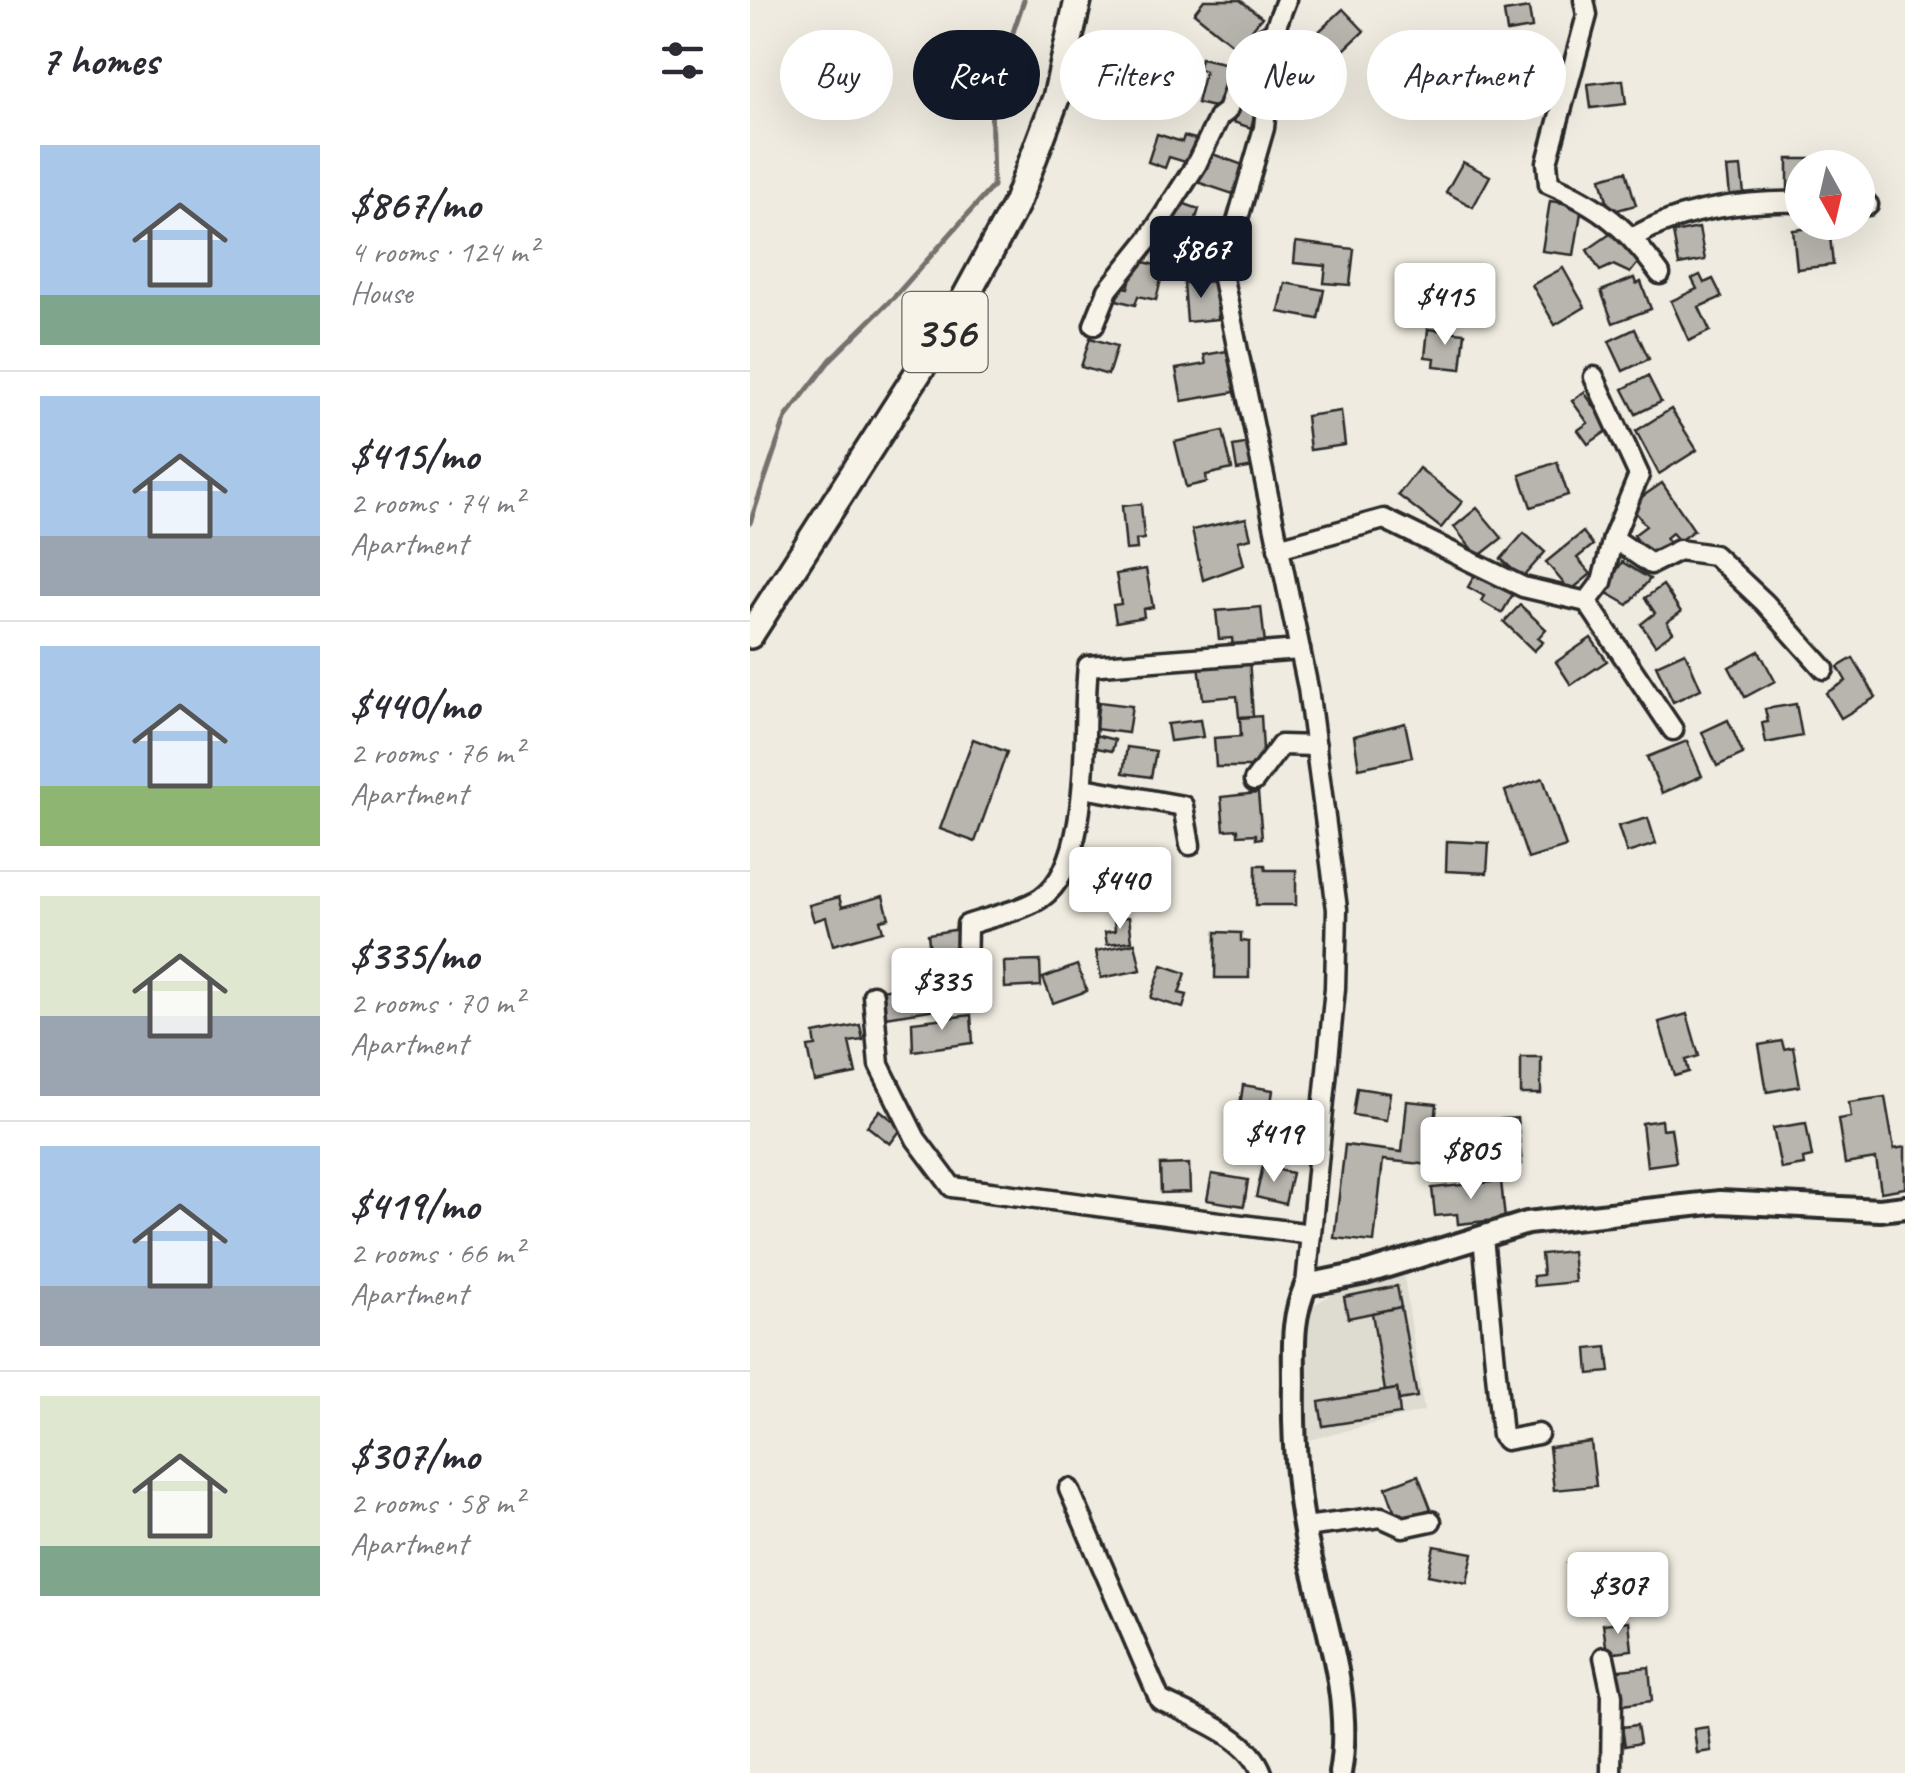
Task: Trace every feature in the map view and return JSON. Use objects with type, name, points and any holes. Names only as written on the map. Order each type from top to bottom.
[{"type":"main road","name":"356","points":[[750,634],[948,326],[1016,204],[1056,98],[1078,0]]},
{"type":"street","points":[[1275,30],[1286,0]]},
{"type":"street","points":[[1584,0],[1588,15],[1547,162],[1549,184],[1591,202],[1634,238],[1660,274]]},
{"type":"street","points":[[1094,324],[1108,290],[1148,240],[1196,165],[1219,117],[1226,112]]},
{"type":"street","points":[[1265,120],[1222,274],[1300,650],[1337,909],[1335,988],[1312,1234],[1306,1286],[1294,1313],[1294,1424],[1305,1527],[1325,1609],[1340,1698],[1340,1773]]},
{"type":"street","points":[[1634,238],[1660,222],[1768,201],[1785,202]]},
{"type":"street","points":[[1587,602],[1602,582],[1613,538],[1639,475],[1594,377]]},
{"type":"street","points":[[1278,548],[1384,519],[1523,587],[1587,602],[1673,730]]},
{"type":"street","points":[[1613,538],[1651,564],[1679,550],[1714,555],[1765,603],[1824,669]]},
{"type":"street","points":[[966,979],[967,926],[1042,897],[1070,858],[1084,788],[1088,666],[1300,650]]},
{"type":"street","points":[[1254,780],[1282,745],[1316,746]]},
{"type":"street","points":[[1084,788],[1182,806],[1190,845]]},
{"type":"street","points":[[872,995],[879,1065],[916,1139],[952,1187],[1312,1234]]},
{"type":"street","points":[[1306,1286],[1527,1223],[1720,1202],[1880,1210],[1905,1206]]},
{"type":"street","points":[[1483,1236],[1502,1436],[1506,1440],[1538,1434]]},
{"type":"street","points":[[1069,1488],[1160,1700],[1214,1728],[1256,1757],[1262,1773]]},
{"type":"street","points":[[1305,1527],[1381,1517],[1402,1528],[1432,1521]]},
{"type":"street","points":[[1604,1656],[1612,1695],[1611,1773]]},
{"type":"shaded area","points":[[1403,1270],[1424,1411],[1302,1442],[1300,1320],[1315,1304],[1340,1290]]},
{"type":"building","points":[[1204,0],[1240,0],[1262,17],[1252,30],[1226,30],[1226,39],[1194,13]]},
{"type":"building","points":[[1529,8],[1532,28],[1507,30],[1504,12]]},
{"type":"building","points":[[1343,9],[1364,31],[1347,47],[1347,30],[1320,30]]},
{"type":"building","points":[[1206,59],[1226,64],[1226,110],[1206,105]]},
{"type":"building","points":[[1623,80],[1626,104],[1591,108],[1588,84]]},
{"type":"building","points":[[1227,120],[1253,120],[1251,128]]},
{"type":"building","points":[[1157,134],[1182,142],[1184,136],[1199,140],[1192,164],[1169,157],[1165,168],[1148,162]]},
{"type":"building","points":[[1207,152],[1243,165],[1233,194],[1197,182]]},
{"type":"building","points":[[1463,162],[1490,176],[1473,207],[1446,192]]},
{"type":"building","points":[[1741,167],[1744,194],[1730,196],[1727,168]]},
{"type":"building","points":[[1626,171],[1636,205],[1610,212],[1601,178]]},
{"type":"building","points":[[1550,201],[1582,206],[1574,255],[1542,251]]},
{"type":"building","points":[[1179,202],[1199,209],[1189,241],[1168,235]]},
{"type":"building","points":[[1699,228],[1705,260],[1679,265],[1673,233]]},
{"type":"building","points":[[1613,232],[1642,258],[1630,273],[1613,265],[1600,271],[1587,250]]},
{"type":"building","points":[[1794,240],[1830,240],[1833,265],[1797,269]]},
{"type":"building","points":[[1296,242],[1354,249],[1350,285],[1324,283],[1326,266],[1294,263]]},
{"type":"building","points":[[1136,260],[1164,267],[1156,300],[1138,296],[1135,305],[1113,299],[1116,285],[1128,288]]},
{"type":"building","points":[[1563,268],[1585,307],[1555,325],[1532,285]]},
{"type":"building","points":[[1700,275],[1704,283],[1713,279],[1722,297],[1699,307],[1710,331],[1689,341],[1671,301],[1697,289],[1692,279]]},
{"type":"building","points":[[1634,278],[1636,284],[1641,282],[1651,309],[1613,323],[1601,291]]},
{"type":"building","points":[[1216,281],[1218,319],[1187,322],[1184,283]]},
{"type":"building","points":[[1285,283],[1324,290],[1318,319],[1279,312]]},
{"type":"building","points":[[1428,329],[1465,333],[1461,369],[1434,366],[1435,358],[1425,357]]},
{"type":"building","points":[[1635,329],[1649,359],[1623,371],[1609,341]]},
{"type":"building","points":[[1090,338],[1117,346],[1108,375],[1081,367]]},
{"type":"building","points":[[1227,351],[1235,392],[1182,401],[1176,369],[1206,364],[1204,355]]},
{"type":"building","points":[[1648,376],[1661,402],[1636,414],[1623,389]]},
{"type":"building","points":[[1584,392],[1610,429],[1588,444],[1578,430],[1588,423],[1572,401]]},
{"type":"building","points":[[1671,409],[1697,450],[1659,474],[1636,431]]},
{"type":"building","points":[[1341,411],[1345,445],[1310,450],[1306,416]]},
{"type":"building","points":[[1223,431],[1232,469],[1206,475],[1207,482],[1186,487],[1175,442]]},
{"type":"building","points":[[1250,443],[1254,467],[1237,470],[1233,446]]},
{"type":"building","points":[[1557,462],[1568,495],[1531,507],[1520,475]]},
{"type":"building","points":[[1419,468],[1462,502],[1441,528],[1398,495]]},
{"type":"building","points":[[1662,483],[1694,530],[1679,541],[1672,533],[1666,538],[1669,543],[1649,558],[1634,535],[1646,526],[1630,505]]},
{"type":"building","points":[[1141,504],[1144,539],[1136,540],[1137,549],[1126,550],[1122,506]]},
{"type":"building","points":[[1477,508],[1502,538],[1478,557],[1454,527]]},
{"type":"building","points":[[1246,518],[1251,538],[1238,541],[1244,565],[1203,580],[1192,530]]},
{"type":"building","points":[[1583,532],[1593,545],[1577,558],[1591,574],[1570,591],[1546,562]]},
{"type":"building","points":[[1524,533],[1545,552],[1522,578],[1501,559]]},
{"type":"building","points":[[1622,562],[1650,579],[1628,605],[1604,591]]},
{"type":"building","points":[[1146,569],[1153,607],[1143,609],[1144,617],[1116,622],[1113,605],[1121,604],[1116,574]]},
{"type":"building","points":[[1476,573],[1513,594],[1502,613],[1481,601],[1484,596],[1468,587]]},
{"type":"building","points":[[1663,585],[1681,612],[1667,622],[1673,632],[1655,645],[1641,624],[1655,613],[1645,598]]},
{"type":"building","points":[[1520,605],[1546,629],[1538,638],[1543,642],[1534,651],[1504,622]]},
{"type":"building","points":[[1261,607],[1265,644],[1233,647],[1232,638],[1219,639],[1216,611]]},
{"type":"building","points":[[1591,638],[1607,661],[1571,685],[1556,662]]},
{"type":"building","points":[[1759,651],[1775,681],[1745,697],[1729,667]]},
{"type":"building","points":[[1685,652],[1701,689],[1673,702],[1656,665]]},
{"type":"building","points":[[1249,658],[1253,716],[1239,717],[1237,696],[1203,699],[1199,664]]},
{"type":"building","points":[[1853,658],[1876,697],[1841,718],[1826,693],[1846,681],[1838,667]]},
{"type":"building","points":[[1099,702],[1132,706],[1128,733],[1095,729]]},
{"type":"building","points":[[1796,704],[1802,736],[1766,743],[1762,723],[1768,722],[1765,709]]},
{"type":"building","points":[[1261,716],[1264,767],[1216,767],[1214,738],[1241,736],[1240,718]]},
{"type":"building","points":[[1200,720],[1203,737],[1170,741],[1167,724]]},
{"type":"building","points":[[1728,720],[1743,754],[1717,766],[1702,732]]},
{"type":"building","points":[[1405,723],[1412,757],[1359,768],[1354,736]]},
{"type":"building","points":[[1095,735],[1115,740],[1112,751],[1092,747]]},
{"type":"building","points":[[973,739],[1007,752],[975,842],[940,829]]},
{"type":"building","points":[[1687,741],[1702,776],[1662,793],[1647,757]]},
{"type":"building","points":[[1127,747],[1156,751],[1151,777],[1123,773]]},
{"type":"building","points":[[1543,778],[1566,847],[1528,859],[1505,791]]},
{"type":"building","points":[[1258,793],[1262,838],[1256,839],[1256,834],[1238,835],[1238,829],[1224,830],[1221,797]]},
{"type":"building","points":[[1648,818],[1656,844],[1627,853],[1618,826]]},
{"type":"building","points":[[1447,841],[1489,843],[1487,873],[1446,871]]},
{"type":"building","points":[[1134,859],[1169,866],[1161,906],[1129,899]]},
{"type":"building","points":[[1256,865],[1265,865],[1266,870],[1296,870],[1296,905],[1256,905]]},
{"type":"building","points":[[883,896],[889,918],[880,920],[883,931],[833,945],[826,917],[814,921],[809,905],[839,897],[842,907]]},
{"type":"building","points":[[1129,917],[1132,941],[1107,944],[1105,932],[1115,931],[1114,918]]},
{"type":"building","points":[[960,929],[963,946],[930,952],[928,934]]},
{"type":"building","points":[[1216,932],[1241,933],[1241,941],[1249,942],[1249,978],[1215,978]]},
{"type":"building","points":[[1135,943],[1141,970],[1101,978],[1096,951]]},
{"type":"building","points":[[1040,961],[1041,986],[1005,988],[1004,962]]},
{"type":"building","points":[[1077,965],[1087,991],[1053,1003],[1043,978]]},
{"type":"building","points":[[1162,965],[1186,973],[1179,993],[1187,995],[1183,1008],[1151,998]]},
{"type":"building","points":[[933,981],[937,1009],[885,1017],[881,990]]},
{"type":"building","points":[[1687,1014],[1699,1056],[1686,1060],[1689,1072],[1675,1076],[1659,1022]]},
{"type":"building","points":[[971,1015],[973,1043],[913,1051],[912,1022]]},
{"type":"building","points":[[860,1025],[863,1040],[849,1042],[856,1074],[815,1082],[808,1047],[816,1046],[814,1034]]},
{"type":"building","points":[[1782,1041],[1784,1049],[1793,1047],[1800,1086],[1767,1092],[1759,1045]]},
{"type":"building","points":[[1521,1057],[1541,1057],[1541,1094],[1521,1094]]},
{"type":"building","points":[[1243,1085],[1273,1090],[1269,1117],[1239,1113]]},
{"type":"building","points":[[1357,1088],[1390,1093],[1386,1120],[1353,1115]]},
{"type":"building","points":[[1885,1097],[1894,1149],[1905,1147],[1905,1188],[1881,1192],[1876,1159],[1845,1164],[1838,1119],[1851,1117],[1849,1102]]},
{"type":"building","points":[[1407,1101],[1437,1104],[1434,1132],[1443,1133],[1439,1166],[1383,1160],[1374,1242],[1334,1238],[1345,1145],[1402,1152]]},
{"type":"building","points":[[880,1110],[902,1128],[890,1144],[867,1126]]},
{"type":"building","points":[[1296,1111],[1316,1112],[1309,1155],[1269,1152],[1271,1121],[1296,1122]]},
{"type":"building","points":[[1517,1118],[1522,1164],[1496,1166],[1491,1120]]},
{"type":"building","points":[[1661,1120],[1662,1129],[1671,1128],[1676,1162],[1647,1166],[1642,1123]]},
{"type":"building","points":[[1806,1123],[1812,1157],[1803,1159],[1804,1165],[1781,1169],[1773,1128]]},
{"type":"building","points":[[1189,1164],[1190,1192],[1161,1193],[1160,1165]]},
{"type":"building","points":[[1263,1166],[1292,1173],[1285,1204],[1256,1197]]},
{"type":"building","points":[[1212,1174],[1248,1180],[1244,1206],[1207,1200]]},
{"type":"building","points":[[1501,1181],[1505,1219],[1458,1224],[1457,1214],[1435,1216],[1432,1188]]},
{"type":"building","points":[[1572,1251],[1575,1282],[1534,1286],[1533,1276],[1543,1275],[1541,1254]]},
{"type":"building","points":[[1397,1286],[1401,1307],[1348,1318],[1344,1297]]},
{"type":"building","points":[[1401,1307],[1417,1397],[1399,1400],[1397,1389],[1385,1391],[1372,1313]]},
{"type":"building","points":[[1607,1347],[1610,1372],[1589,1374],[1587,1349]]},
{"type":"building","points":[[1397,1389],[1400,1414],[1323,1426],[1319,1402]]},
{"type":"building","points":[[1591,1442],[1596,1486],[1554,1490],[1549,1447]]},
{"type":"building","points":[[1418,1475],[1431,1509],[1398,1521],[1386,1487]]},
{"type":"building","points":[[1434,1546],[1473,1553],[1467,1583],[1428,1575]]},
{"type":"building","points":[[1600,1558],[1608,1602],[1583,1606],[1580,1587],[1571,1589],[1567,1564]]},
{"type":"building","points":[[1629,1621],[1632,1650],[1607,1653],[1603,1624]]},
{"type":"building","points":[[1649,1667],[1652,1701],[1622,1705],[1618,1670]]},
{"type":"building","points":[[1637,1725],[1640,1743],[1625,1746],[1622,1727]]},
{"type":"building","points":[[1708,1727],[1711,1751],[1697,1753],[1694,1729]]},
{"type":"waterway","points":[[750,523],[786,417],[831,359],[897,294],[993,186],[991,97],[1024,0]]}]
